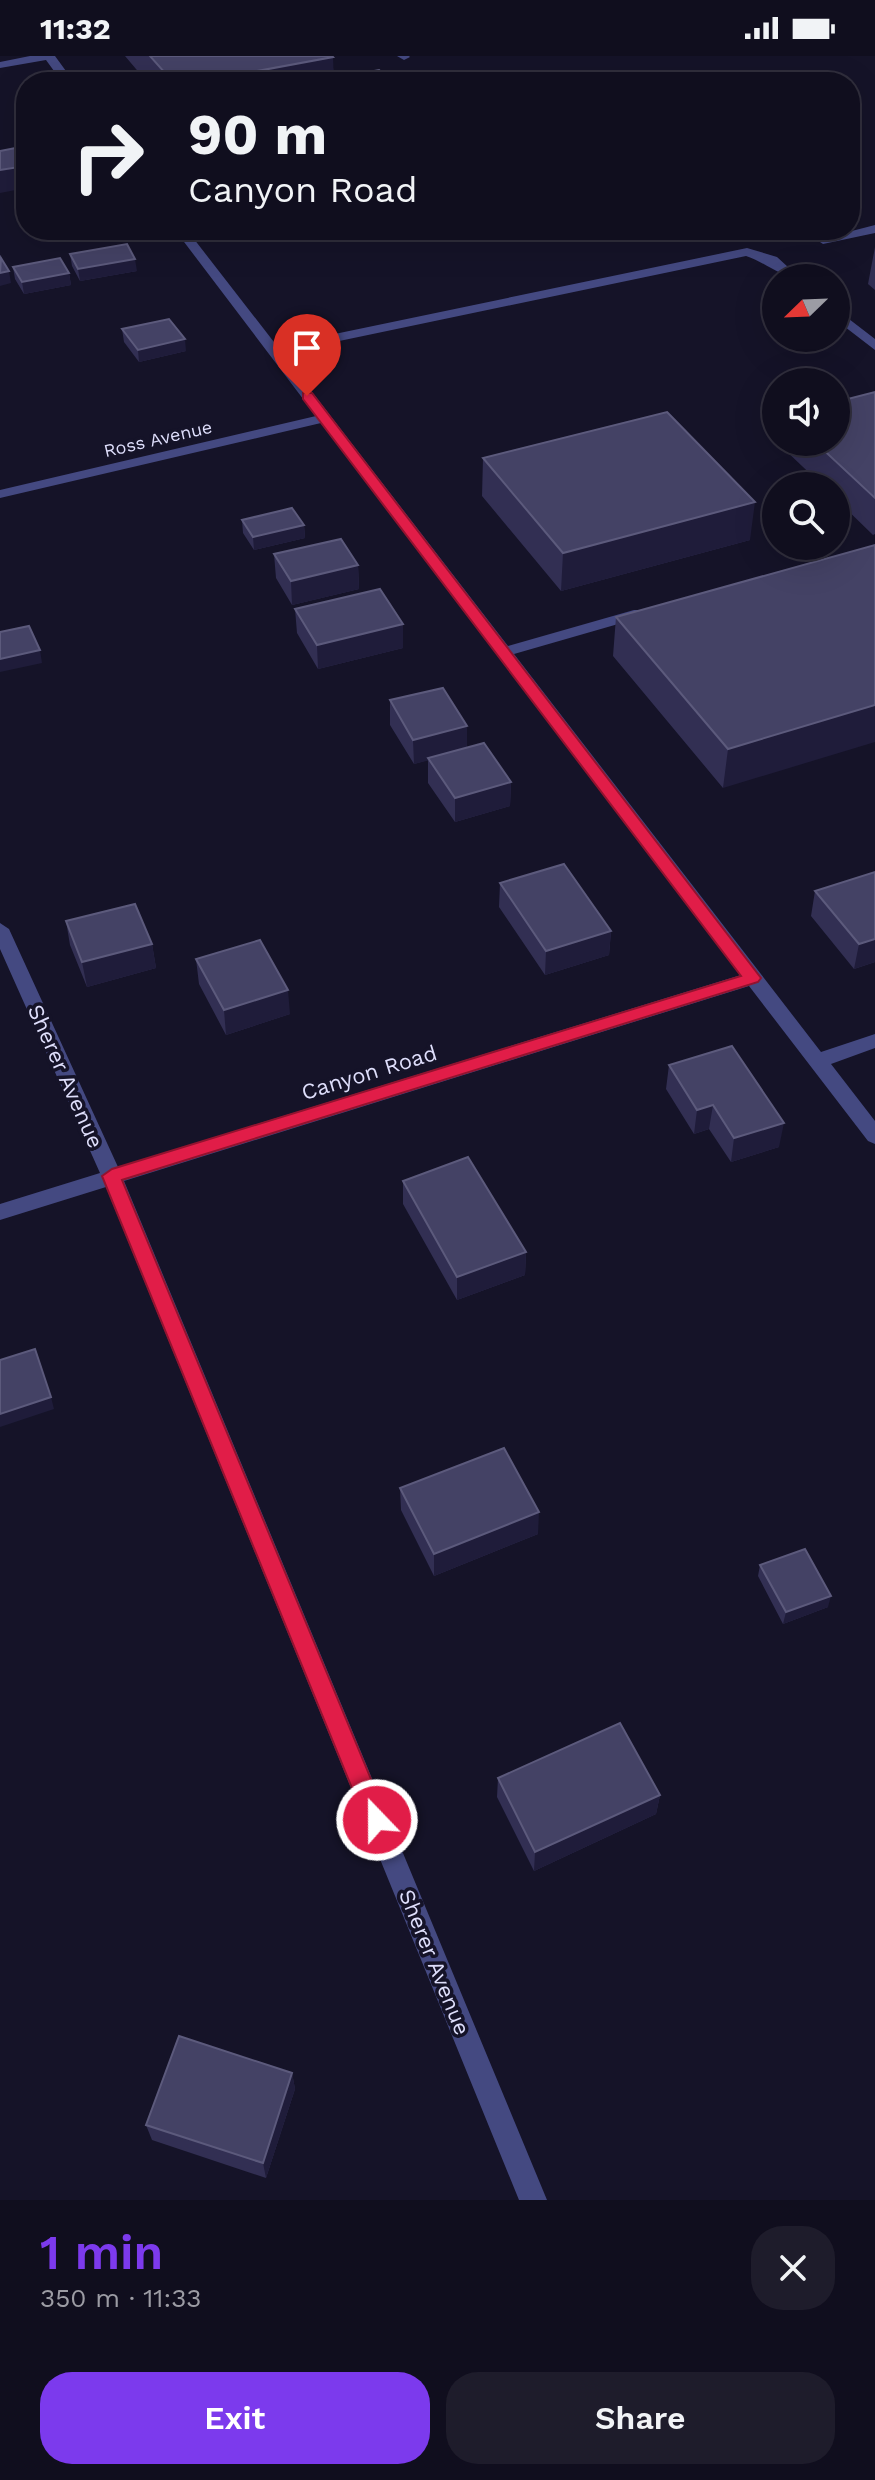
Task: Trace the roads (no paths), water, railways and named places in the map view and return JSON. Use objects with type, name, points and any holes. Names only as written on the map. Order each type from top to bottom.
[{"type":"street","points":[[0,65],[48,56],[60,72]]},
{"type":"street","points":[[189,240],[875,1136]]},
{"type":"street","points":[[273,351],[747,252],[777,264]]},
{"type":"street","points":[[850,325],[875,346]]},
{"type":"street","name":"Ross Avenue","points":[[0,494],[324,418]]},
{"type":"street","points":[[503,652],[652,610]]},
{"type":"street","name":"Sherer Avenue","points":[[0,929],[112,1176],[533,2200]]},
{"type":"street","name":"Canyon Road","points":[[0,1212],[752,978]]},
{"type":"street","points":[[817,1061],[875,1041]]}]
